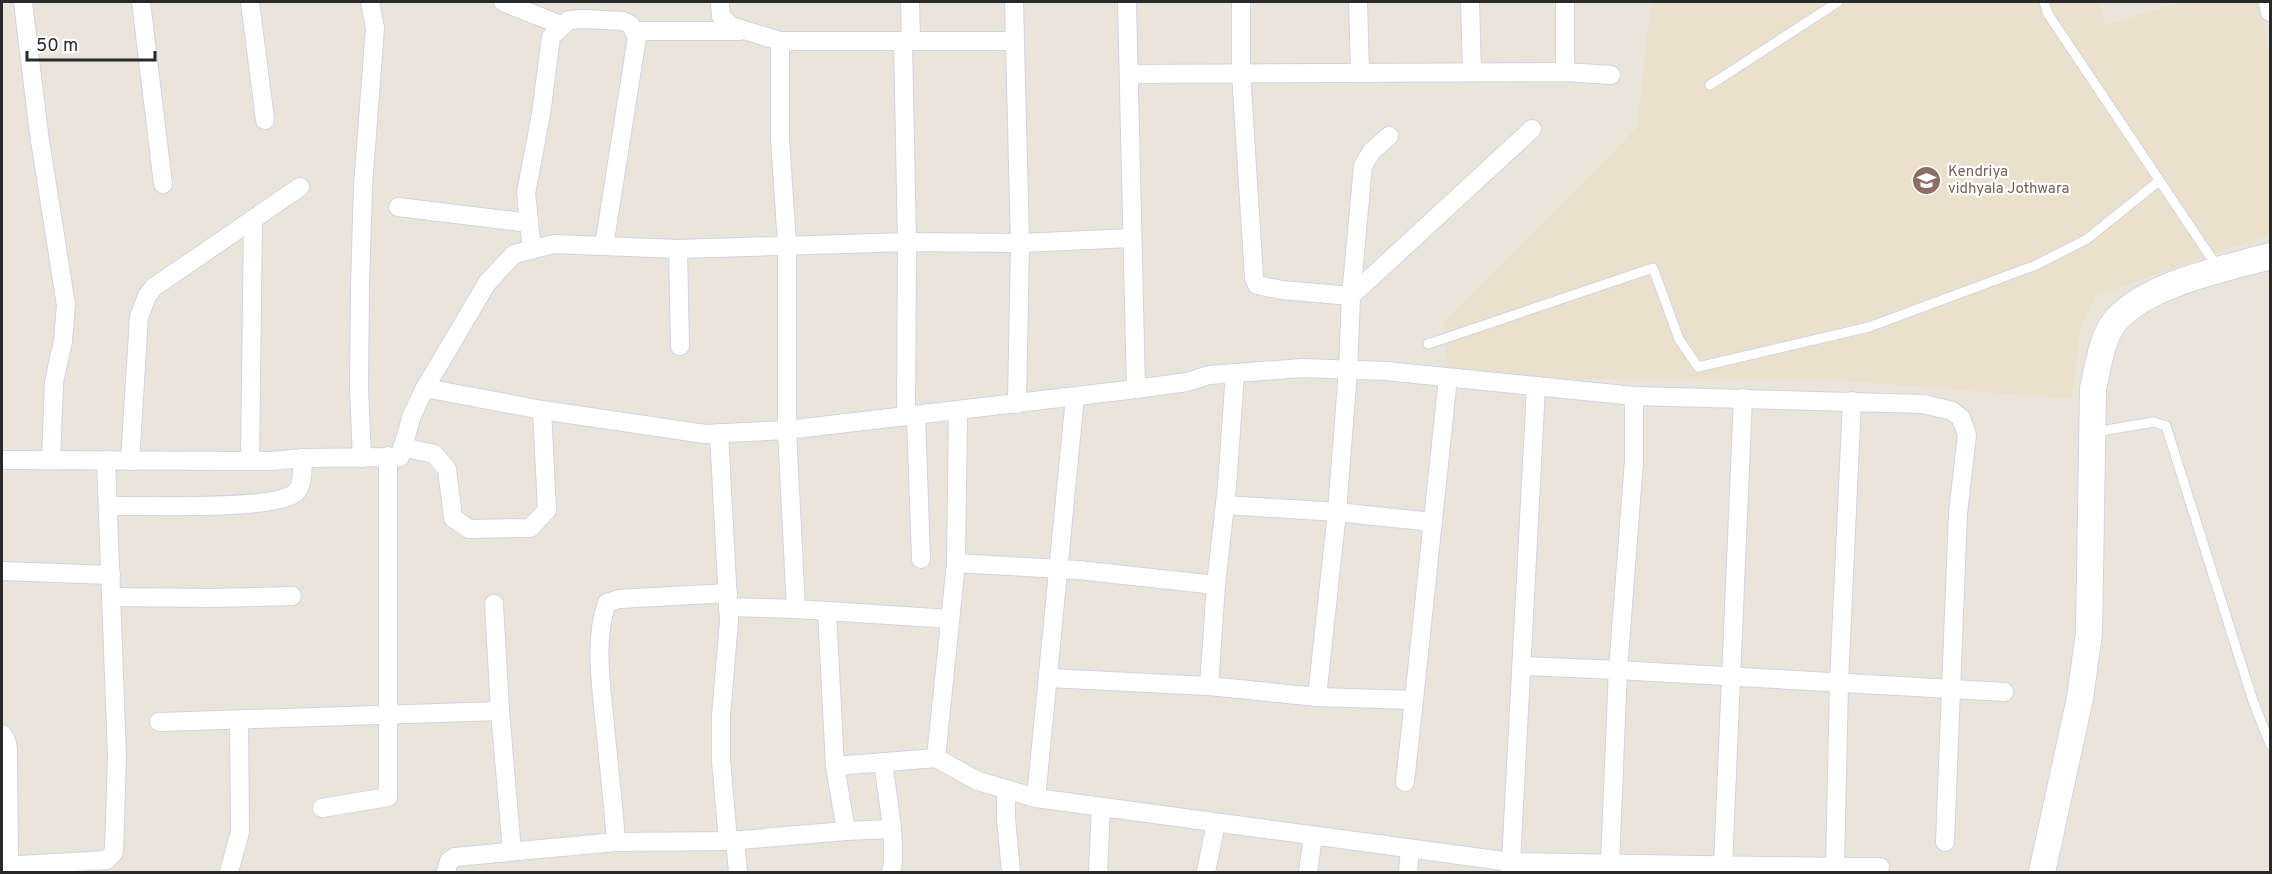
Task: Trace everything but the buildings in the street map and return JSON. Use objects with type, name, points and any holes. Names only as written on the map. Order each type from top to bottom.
[{"type":"street","points":[[23,2],[39,134],[66,305],[63,341],[54,382],[51,460]]},
{"type":"street","points":[[141,2],[163,184]]},
{"type":"street","points":[[250,2],[264,120]]},
{"type":"street","points":[[362,458],[359,388],[363,186],[375,28],[370,2]]},
{"type":"street","points":[[503,2],[561,25]]},
{"type":"street","points":[[720,2],[721,16],[731,26],[780,41],[1015,41]]},
{"type":"street","points":[[910,2],[907,41],[907,242],[911,416],[921,559]]},
{"type":"street","points":[[1014,2],[1020,243],[1017,404]]},
{"type":"street","points":[[1127,2],[1136,389]]},
{"type":"street","points":[[1241,2],[1241,73],[1254,278],[1257,285],[1282,290],[1351,296],[1532,129]]},
{"type":"street","points":[[1358,2],[1360,72]]},
{"type":"street","points":[[1470,2],[1472,72]]},
{"type":"street","points":[[1565,2],[1565,72]]},
{"type":"street","points":[[2268,2],[2271,12]]},
{"type":"street","points":[[532,250],[526,193],[542,114],[551,37],[568,20],[584,19],[623,21],[631,25],[637,37],[604,246]]},
{"type":"street","points":[[634,31],[742,30]]},
{"type":"street","points":[[780,41],[780,138],[787,244],[787,430],[796,609]]},
{"type":"street","points":[[1129,74],[1565,72],[1611,75]]},
{"type":"street","points":[[1317,696],[1337,512],[1351,296],[1363,166],[1372,152],[1389,136]]},
{"type":"street","points":[[130,461],[139,317],[147,296],[154,287],[300,187]]},
{"type":"street","points":[[398,207],[529,223]]},
{"type":"street","points":[[250,461],[253,219]]},
{"type":"street","points":[[322,808],[388,797],[395,452],[424,388],[488,283],[514,254],[554,244],[678,249],[787,244],[1020,243],[1132,238]]},
{"type":"street","points":[[678,249],[680,346]]},
{"type":"street","points":[[2042,873],[2080,698],[2089,633],[2093,389],[2101,352],[2116,320],[2141,299],[2165,288],[2219,270],[2271,256]]},
{"type":"street","points":[[424,388],[542,410],[705,434],[787,430],[1076,397],[1186,382],[1209,375],[1302,368],[1386,371],[1634,396],[1924,404],[1952,411],[1960,418],[1967,435],[1958,513],[1945,842]]},
{"type":"street","points":[[1209,686],[1235,373]]},
{"type":"street","points":[[1405,782],[1448,378]]},
{"type":"street","points":[[1511,867],[1536,387]]},
{"type":"street","points":[[1610,863],[1618,670],[1634,461],[1634,396]]},
{"type":"street","points":[[1036,798],[1076,397]]},
{"type":"street","points":[[1723,865],[1743,398]]},
{"type":"street","points":[[1835,867],[1839,682],[1852,402]]},
{"type":"street","points":[[2,460],[250,461],[362,458],[395,452],[434,454],[447,469],[453,518],[462,525],[469,529],[530,528],[547,510],[542,410]]},
{"type":"street","points":[[936,758],[956,563],[958,411]]},
{"type":"street","points":[[719,433],[729,621],[721,716],[721,760],[731,840],[738,873]]},
{"type":"street","points":[[108,506],[244,504],[284,499],[295,492],[301,484],[303,458]]},
{"type":"street","points":[[2,734],[8,749],[5,866],[107,860],[114,852],[117,756],[106,460]]},
{"type":"street","points":[[1225,505],[1337,512],[1433,522]]},
{"type":"street","points":[[956,563],[1058,569],[1216,585]]},
{"type":"street","points":[[2,571],[111,575]]},
{"type":"street","points":[[112,597],[292,596]]},
{"type":"street","points":[[616,842],[602,690],[601,618],[607,603],[619,599],[728,600],[827,612],[950,619]]},
{"type":"street","points":[[494,604],[512,851]]},
{"type":"street","points":[[827,612],[835,766],[846,831]]},
{"type":"street","points":[[1522,666],[2004,692]]},
{"type":"street","points":[[1048,678],[1209,686],[1317,696],[1414,700]]},
{"type":"street","points":[[159,722],[500,711]]},
{"type":"street","points":[[229,873],[240,832],[239,720]]},
{"type":"street","points":[[835,766],[936,758],[978,781],[1036,798],[1410,849],[1511,867],[1610,863],[1880,867]]},
{"type":"street","points":[[883,762],[891,829],[893,866],[891,873]]},
{"type":"street","points":[[1006,789],[1011,873]]},
{"type":"street","points":[[1098,873],[1101,807]]},
{"type":"street","points":[[1206,873],[1216,823]]},
{"type":"street","points":[[446,873],[449,861],[455,857],[512,851],[616,842],[731,840],[891,829]]},
{"type":"street","points":[[1308,873],[1313,836]]},
{"type":"street","points":[[1408,873],[1410,849]]},
{"type":"lane","points":[[1710,85],[1838,2]]},
{"type":"lane","points":[[2044,2],[2048,14],[2219,270]]},
{"type":"lane","points":[[1428,344],[1653,268],[1679,339],[1698,367],[1719,363],[1869,327],[2036,265],[2086,239],[2159,181]]},
{"type":"lane","points":[[2093,432],[2154,422],[2166,426],[2253,701],[2271,744]]},
{"type":"shaded area","name":"Kendriya vidhyala Jothwara","points":[[1651,2],[2099,2],[2106,25],[2181,2],[2257,2],[2270,51],[2270,234],[2096,296],[2081,325],[2072,399],[1837,380],[1448,378],[1444,322],[1637,127]]},
{"type":"place","name":"Kendriya vidhyala Jothwara","points":[[1927,181]]}]
